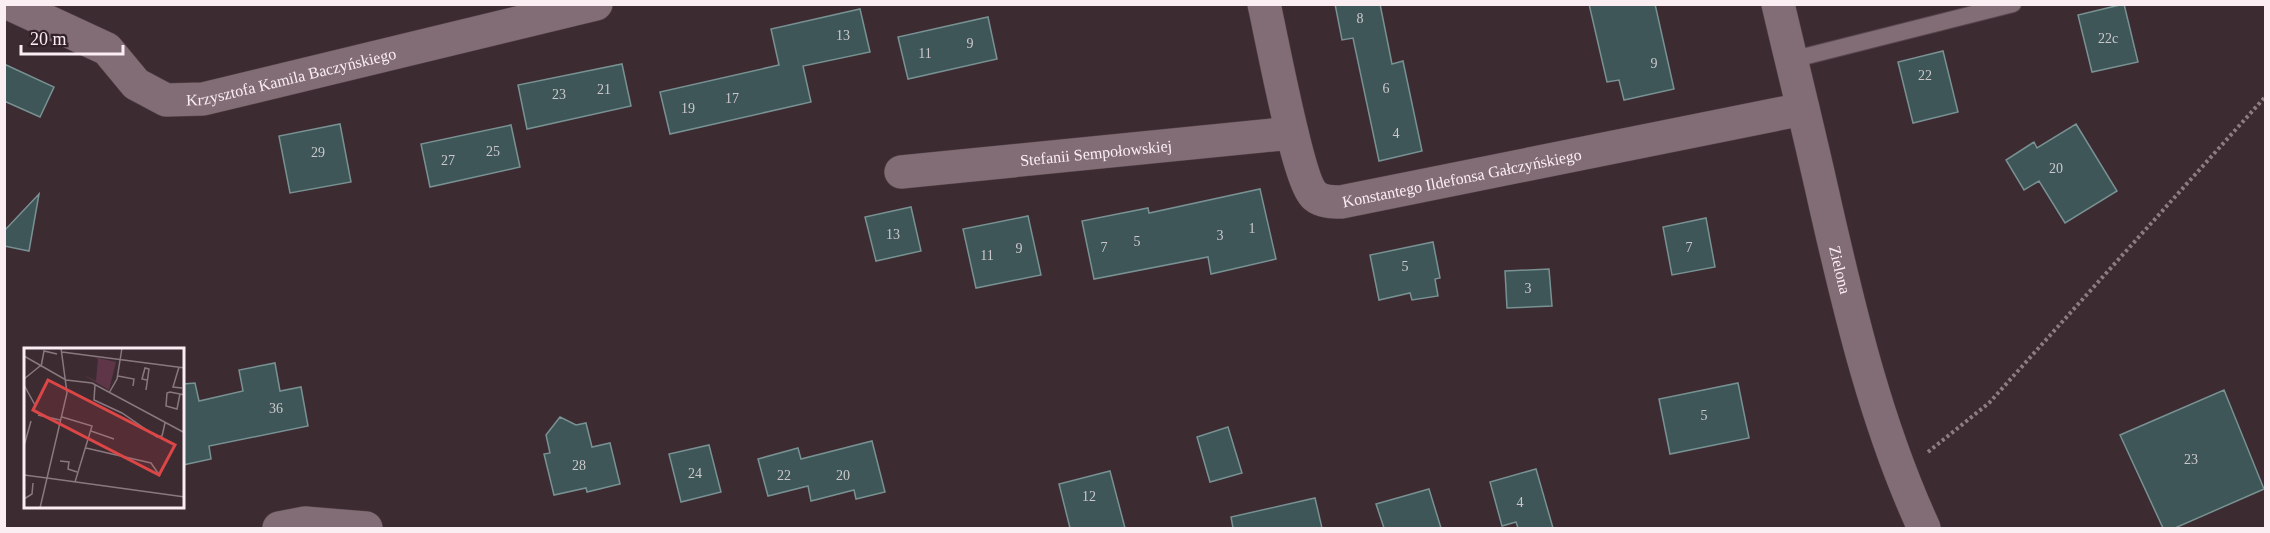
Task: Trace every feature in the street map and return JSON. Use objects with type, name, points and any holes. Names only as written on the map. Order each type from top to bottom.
[{"type":"street","name":"Krzysztofa Kamila Baczyńskiego","points":[[10,4],[107,49],[136,84],[166,100],[203,99],[596,4]]},
{"type":"street","name":"Konstantego Ildefonsa Gałczyńskiego","points":[[1264,4],[1292,134],[1307,183],[1314,196],[1329,202],[1341,202],[1803,109]]},
{"type":"street","name":"Zielona","points":[[1778,4],[1852,321],[1904,484],[1924,528]]},
{"type":"street","name":"Stefanii Sempołowskiej","points":[[901,172],[1292,134]]},
{"type":"street","points":[[279,528],[305,524],[366,528]]},
{"type":"lane","points":[[1791,60],[2013,4]]},
{"type":"path","points":[[1924,454],[1989,403],[2265,96]]},
{"type":"building","points":[[1335,4],[1380,4],[1392,64],[1403,61],[1422,151],[1379,161],[1353,38],[1342,40]]},
{"type":"building","points":[[1589,4],[1655,4],[1674,89],[1624,100],[1619,80],[1607,82]]},
{"type":"building","points":[[2124,4],[2138,62],[2092,72],[2078,15]]},
{"type":"building","points":[[860,9],[870,52],[803,66],[811,102],[670,134],[660,92],[779,65],[771,29]]},
{"type":"building","points":[[988,17],[997,59],[908,79],[898,37]]},
{"type":"building","points":[[1943,51],[1958,112],[1913,123],[1898,62]]},
{"type":"building","points":[[4,64],[54,87],[40,117],[4,101]]},
{"type":"building","points":[[622,64],[631,106],[527,129],[518,85]]},
{"type":"building","points":[[340,124],[351,182],[290,193],[279,136]]},
{"type":"building","points":[[2076,124],[2117,191],[2065,223],[2039,181],[2024,190],[2006,160],[2034,142],[2037,148]]},
{"type":"building","points":[[511,125],[520,167],[430,187],[421,144]]},
{"type":"building","points":[[1260,189],[1276,259],[1211,274],[1208,257],[1094,279],[1082,221],[1148,208],[1149,213]]},
{"type":"building","points":[[39,194],[29,251],[4,246],[4,231]]},
{"type":"building","points":[[911,207],[921,251],[876,261],[865,217]]},
{"type":"building","points":[[1028,216],[1041,275],[976,288],[963,229]]},
{"type":"building","points":[[1706,218],[1715,267],[1672,275],[1663,227]]},
{"type":"building","points":[[1433,242],[1440,278],[1435,279],[1438,296],[1412,300],[1410,293],[1379,300],[1370,255]]},
{"type":"building","points":[[1549,269],[1552,306],[1507,308],[1505,271]]},
{"type":"building","points":[[275,363],[280,391],[301,387],[308,426],[209,446],[211,459],[184,465],[184,384],[195,383],[199,401],[243,391],[239,370]]},
{"type":"building","points":[[1738,383],[1749,438],[1670,454],[1659,399]]},
{"type":"building","points":[[2224,390],[2264,489],[2175,528],[2163,528],[2120,435]]},
{"type":"building","points":[[560,417],[576,425],[586,423],[592,447],[610,443],[620,484],[587,492],[586,488],[554,495],[544,454],[550,453],[546,435]]},
{"type":"building","points":[[1228,427],[1242,473],[1210,482],[1197,437]]},
{"type":"building","points":[[872,441],[885,492],[856,499],[854,490],[811,501],[808,486],[768,496],[758,459],[798,448],[801,459]]},
{"type":"building","points":[[709,445],[721,492],[681,502],[669,454]]},
{"type":"building","points":[[1536,469],[1553,528],[1518,528],[1516,522],[1502,526],[1490,482]]},
{"type":"building","points":[[1110,471],[1125,528],[1070,528],[1059,484]]},
{"type":"building","points":[[1429,489],[1441,528],[1384,528],[1376,504]]},
{"type":"building","points":[[1315,498],[1322,528],[1233,528],[1231,517]]}]
